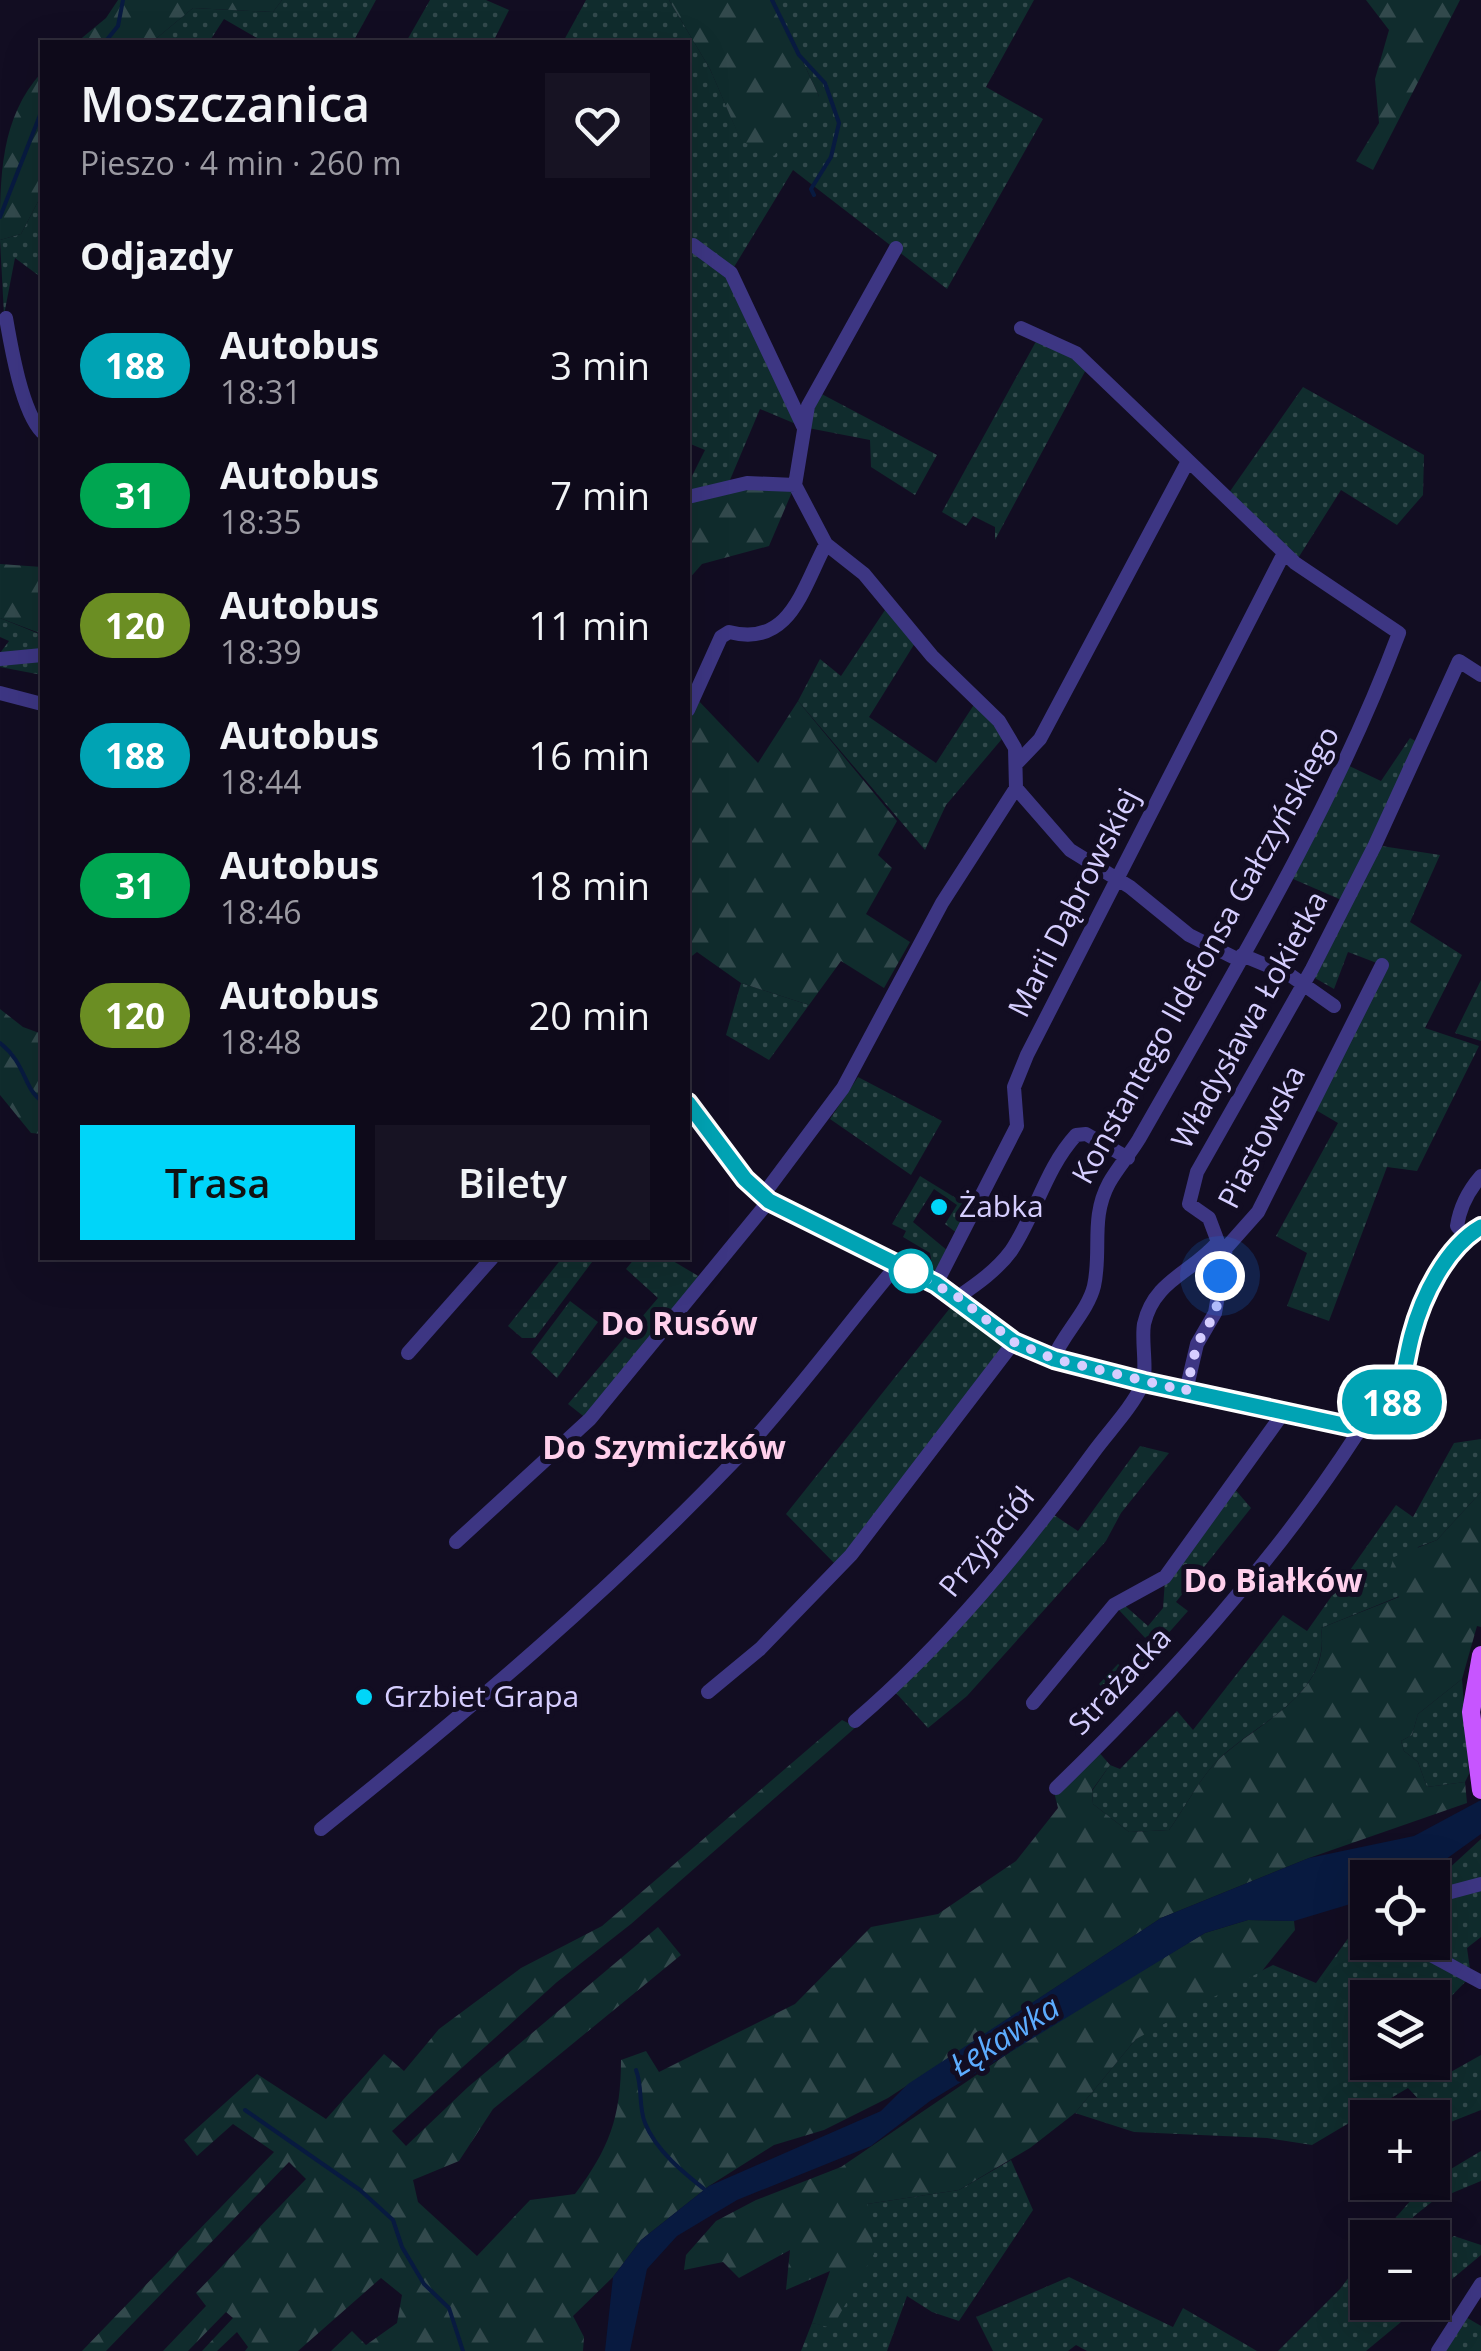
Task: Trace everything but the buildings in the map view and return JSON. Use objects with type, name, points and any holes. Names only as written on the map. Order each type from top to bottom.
[{"type":"main road","points":[[1481,1655],[1472,1696],[1474,1752],[1481,1790]]},
{"type":"street","points":[[690,246],[731,272],[803,427]]},
{"type":"street","points":[[456,1542],[590,1419],[766,1198],[844,1088],[942,902],[1016,788],[1015,748],[999,721],[932,656],[864,574],[826,544],[795,484],[808,406],[896,248]]},
{"type":"street","points":[[6,318],[18,370],[40,430]]},
{"type":"street","points":[[1021,328],[1076,353],[1284,552]]},
{"type":"street","points":[[1017,763],[1040,739],[1188,461]]},
{"type":"street","points":[[690,497],[747,483],[795,484]]},
{"type":"street","points":[[690,706],[721,637],[729,632],[760,636],[776,630],[826,544]]},
{"type":"street","name":"Konstantego Ildefonsa Gałczyńskiego","points":[[1054,1359],[1062,1335],[1094,1284],[1096,1218],[1110,1182],[1128,1158],[1240,958],[1370,710],[1399,633],[1356,607],[1284,552]]},
{"type":"street","name":"Marii Dąbrowskiej","points":[[936,1284],[1017,1126],[1014,1087],[1027,1055],[1284,552]]},
{"type":"street","points":[[0,660],[40,655]]},
{"type":"street","name":"Władysława Łokietka","points":[[1222,1245],[1209,1218],[1189,1204],[1189,1192],[1375,845],[1459,662],[1481,675]]},
{"type":"street","points":[[0,693],[40,703]]},
{"type":"street","points":[[1016,788],[1070,850],[1118,880],[1189,935],[1302,983],[1334,1006]]},
{"type":"street","name":"Piastowska","points":[[1186,1391],[1197,1344],[1216,1312],[1222,1245],[1258,1212],[1382,965]]},
{"type":"street","points":[[690,1106],[745,1179],[766,1198],[936,1284],[1014,1342],[1054,1359],[1144,1382],[1348,1426],[1371,1422]]},
{"type":"street","points":[[958,1297],[984,1279],[1011,1250],[1059,1153],[1076,1135],[1086,1134],[1128,1158]]},
{"type":"street","points":[[1481,1176],[1468,1190],[1457,1226],[1466,1236],[1481,1227]]},
{"type":"street","name":"Strażacka","points":[[1056,1788],[1188,1651],[1289,1534],[1357,1434],[1388,1409],[1404,1382],[1412,1336],[1424,1302],[1466,1236]]},
{"type":"street","points":[[1144,1382],[1144,1322],[1157,1294],[1171,1276],[1222,1245]]},
{"type":"street","points":[[408,1353],[490,1260]]},
{"type":"street","points":[[321,1830],[436,1738],[610,1587],[742,1453],[898,1264]]},
{"type":"street","points":[[708,1692],[760,1649],[851,1556],[1014,1342]]},
{"type":"street","name":"Przyjaciół","points":[[855,1722],[913,1670],[1018,1552],[1144,1382]]},
{"type":"street","points":[[1032,1703],[1114,1605],[1165,1577],[1284,1412]]},
{"type":"street","points":[[1450,1892],[1481,1884]]},
{"type":"street","points":[[1440,1960],[1481,1982]]},
{"type":"street","points":[[1438,2351],[1481,2284]]},
{"type":"street","points":[[1466,2304],[1481,2316]]},
{"type":"green space","points":[[118,0],[282,0],[273,12],[193,8],[154,40],[79,40],[106,18]]},
{"type":"green space","points":[[282,0],[376,0],[354,40],[261,40],[224,19],[210,40],[154,40],[193,8],[273,12]]},
{"type":"green space","points":[[430,0],[486,0],[509,10],[494,40],[407,40]]},
{"type":"green space","points":[[586,0],[669,0],[710,69],[741,140],[819,96],[774,0],[1034,0],[986,87],[1043,119],[947,289],[793,170],[731,272],[802,425],[816,391],[937,455],[915,495],[871,467],[870,440],[803,427],[760,409],[727,487],[690,496],[690,480],[705,450],[690,444],[690,40],[564,40]]},
{"type":"green space","points":[[669,0],[774,0],[819,96],[774,156],[741,141],[710,69]]},
{"type":"green space","points":[[1366,0],[1460,0],[1373,170],[1356,161],[1379,123],[1375,79],[1389,30]]},
{"type":"green space","points":[[40,75],[40,198],[21,234],[0,240],[5,149],[28,90]]},
{"type":"green space","points":[[40,198],[40,277],[15,258],[4,315],[0,240],[21,234]]},
{"type":"green space","points":[[1039,336],[1089,364],[995,540],[995,527],[973,516],[966,526],[942,512]]},
{"type":"green space","points":[[1303,387],[1424,455],[1423,495],[1397,525],[1341,490],[1295,563],[1226,497]]},
{"type":"green space","points":[[795,485],[769,546],[702,564],[690,578],[690,496],[703,491]]},
{"type":"green space","points":[[0,564],[40,567],[40,633],[0,618]]},
{"type":"green space","points":[[887,607],[915,643],[869,717],[936,763],[977,700],[1007,733],[946,805],[925,850],[798,701],[820,659],[841,676]]},
{"type":"green space","points":[[0,618],[40,634],[40,675],[0,667],[0,653],[9,641],[0,637]]},
{"type":"green space","points":[[695,697],[758,763],[798,701],[897,821],[878,855],[892,868],[866,914],[910,942],[884,988],[841,961],[809,1005],[741,983],[697,952],[690,957],[690,706]]},
{"type":"green space","points":[[1410,738],[1421,744],[1375,845],[1440,855],[1410,922],[1462,955],[1425,1028],[1479,1046],[1417,1171],[1387,1167],[1329,1321],[1287,1306],[1307,1253],[1276,1236],[1338,1123],[1309,1106],[1382,965],[1348,952],[1334,989],[1308,974],[1346,902],[1284,875],[1343,763],[1381,781]]},
{"type":"green space","points":[[1481,980],[1481,1041],[1455,1033]]},
{"type":"green space","points":[[741,983],[809,1005],[769,1060],[726,1035]]},
{"type":"green space","points":[[0,1009],[23,1027],[40,1033],[40,1134],[31,1133],[0,1095]]},
{"type":"green space","points":[[858,1077],[942,1121],[911,1175],[830,1119]]},
{"type":"green space","points":[[920,1176],[972,1208],[958,1234],[945,1224],[957,1205],[934,1189],[913,1222],[948,1251],[934,1276],[930,1253],[903,1237],[906,1231],[892,1224]]},
{"type":"green space","points":[[560,1260],[594,1260],[535,1338],[522,1338],[508,1326]]},
{"type":"green space","points":[[633,1260],[671,1260],[705,1280],[587,1419],[568,1404],[658,1298],[626,1269]]},
{"type":"green space","points":[[570,1301],[598,1322],[557,1378],[531,1353]]},
{"type":"green space","points":[[954,1303],[1004,1348],[838,1567],[786,1514]]},
{"type":"green space","points":[[1481,1439],[1481,1492],[1437,1540],[1418,1547],[1400,1596],[1321,1628],[1321,1652],[1315,1672],[1303,1689],[1218,1760],[1169,1830],[1129,1832],[1093,1804],[1092,1791],[1110,1765],[1120,1769],[1177,1711],[1193,1730],[1283,1615],[1307,1631],[1396,1505],[1413,1517],[1454,1443]]},
{"type":"green space","points":[[1140,1446],[1169,1453],[1121,1513],[1106,1541],[967,1696],[928,1728],[896,1693],[1051,1513],[1078,1531]]},
{"type":"green space","points":[[1233,1487],[1251,1508],[1176,1602],[1188,1611],[1111,1698],[1099,1684],[1118,1664],[1128,1671],[1148,1641],[1118,1609],[1122,1603],[1148,1626],[1163,1608],[1165,1580]]},
{"type":"green space","points":[[1481,1492],[1481,1627],[1477,1626],[1462,1679],[1418,1714],[1412,1735],[1401,1741],[1404,1751],[1418,1762],[1427,1787],[1465,1782],[1467,1803],[1309,1858],[1161,1918],[888,2098],[824,2130],[774,2145],[709,2186],[641,2240],[613,2277],[573,2316],[584,2337],[583,2351],[331,2351],[352,2331],[366,2345],[397,2323],[402,2295],[381,2278],[298,2351],[245,2351],[248,2347],[237,2332],[217,2351],[202,2351],[233,2318],[226,2312],[188,2351],[163,2351],[206,2306],[196,2293],[306,2179],[289,2162],[106,2351],[82,2351],[274,2152],[233,2124],[197,2156],[184,2140],[257,2074],[326,2119],[384,2054],[404,2071],[439,2029],[521,1968],[602,1926],[842,1720],[856,1727],[631,1924],[557,1982],[392,2131],[406,2146],[468,2087],[658,1927],[681,1955],[493,2109],[459,2161],[413,2180],[418,2202],[477,2256],[530,2200],[575,2194],[611,2132],[619,2099],[621,2060],[646,2051],[659,2072],[795,2004],[871,1927],[938,1914],[1016,1861],[1058,1808],[1054,1792],[1097,1750],[1110,1765],[1092,1790],[1093,1804],[1129,1832],[1169,1830],[1218,1760],[1304,1689],[1315,1672],[1321,1651],[1321,1628],[1399,1597],[1389,1572],[1394,1557],[1437,1540]]},
{"type":"green space","points":[[1462,1679],[1469,1774],[1465,1782],[1427,1787],[1418,1762],[1404,1751],[1401,1741],[1412,1735],[1418,1714]]},
{"type":"green space","points":[[1481,1839],[1481,1937],[1467,1948],[1471,1976],[1450,1998],[1450,1980],[1350,1980],[1350,2080],[1450,2080],[1450,2072],[1481,2055],[1481,2110],[1450,2122],[1450,2100],[1419,2100],[1408,2088],[1388,2100],[1350,2100],[1350,2122],[1312,2145],[1267,2138],[1134,2132],[1075,2113],[1136,2039],[1168,2017],[1273,1965],[1316,1983],[1350,1937],[1350,1960],[1450,1960],[1450,1867]]},
{"type":"green space","points":[[1248,1920],[1294,1921],[1295,1930],[1262,1971],[1136,2039],[1075,2113],[1030,2148],[959,2190],[867,2204],[874,2254],[832,2328],[812,2323],[830,2271],[786,2290],[790,2250],[739,2278],[723,2262],[684,2270],[686,2255],[716,2221],[756,2200],[841,2167],[1041,2031],[1205,1933]]},
{"type":"green space","points":[[1481,2151],[1481,2181],[1450,2194],[1450,2169]]},
{"type":"green space","points":[[1011,2160],[1033,2210],[959,2321],[932,2312],[907,2296],[887,2351],[801,2351],[812,2323],[832,2327],[867,2204],[959,2190]]},
{"type":"green space","points":[[1411,2200],[1435,2200],[1413,2220],[1394,2220]]},
{"type":"green space","points":[[1454,2236],[1481,2245],[1481,2255],[1450,2281],[1450,2238]]},
{"type":"green space","points":[[1350,2276],[1350,2320],[1403,2320],[1366,2351],[1278,2351]]},
{"type":"green space","points":[[1069,2277],[1173,2327],[1183,2308],[1257,2351],[1087,2351],[1076,2345],[1068,2351],[993,2351],[976,2317]]},
{"type":"green space","points":[[1459,2313],[1481,2326],[1481,2351],[1438,2351]]},
{"type":"water","name":"Łękawka","points":[[1481,1800],[1481,1834],[1445,1860],[1350,1860],[1350,1904],[1294,1921],[1248,1920],[1205,1933],[930,2101],[871,2146],[737,2200],[677,2236],[647,2269],[630,2351],[605,2351],[613,2277],[641,2240],[709,2186],[881,2111],[908,2084],[1161,1918],[1309,1858],[1414,1836]]},
{"type":"waterway","points":[[107,40],[118,26],[123,0]]},
{"type":"waterway","points":[[772,0],[799,55],[825,83],[839,123],[831,157],[811,189],[814,195]]},
{"type":"waterway","points":[[0,217],[40,115]]},
{"type":"waterway","points":[[0,1043],[40,1099]]},
{"type":"waterway","points":[[636,2070],[643,2116],[650,2133],[672,2161],[708,2192]]},
{"type":"waterway","points":[[245,2110],[360,2190],[393,2220],[402,2247],[424,2284],[449,2308],[463,2351]]},
{"type":"bus line","name":"188","points":[[690,1105],[745,1179],[769,1201],[936,1284],[1014,1342],[1054,1359],[1144,1382],[1348,1426],[1371,1422],[1388,1409],[1404,1382],[1412,1336],[1424,1302],[1445,1262],[1466,1236],[1481,1227]]},
{"type":"place","name":"Żabka","points":[[939,1207]]},
{"type":"place","name":"Grzbiet Grapa","points":[[364,1697]]},
{"type":"district","name":"Do Rusów","points":[[679,1324]]},
{"type":"district","name":"Do Szymiczków","points":[[664,1448]]},
{"type":"district","name":"Do Białków","points":[[1273,1581]]},
{"type":"route","points":[[911,1271],[958,1297],[1014,1342],[1054,1359],[1186,1391],[1197,1344],[1216,1312],[1220,1276]]}]
